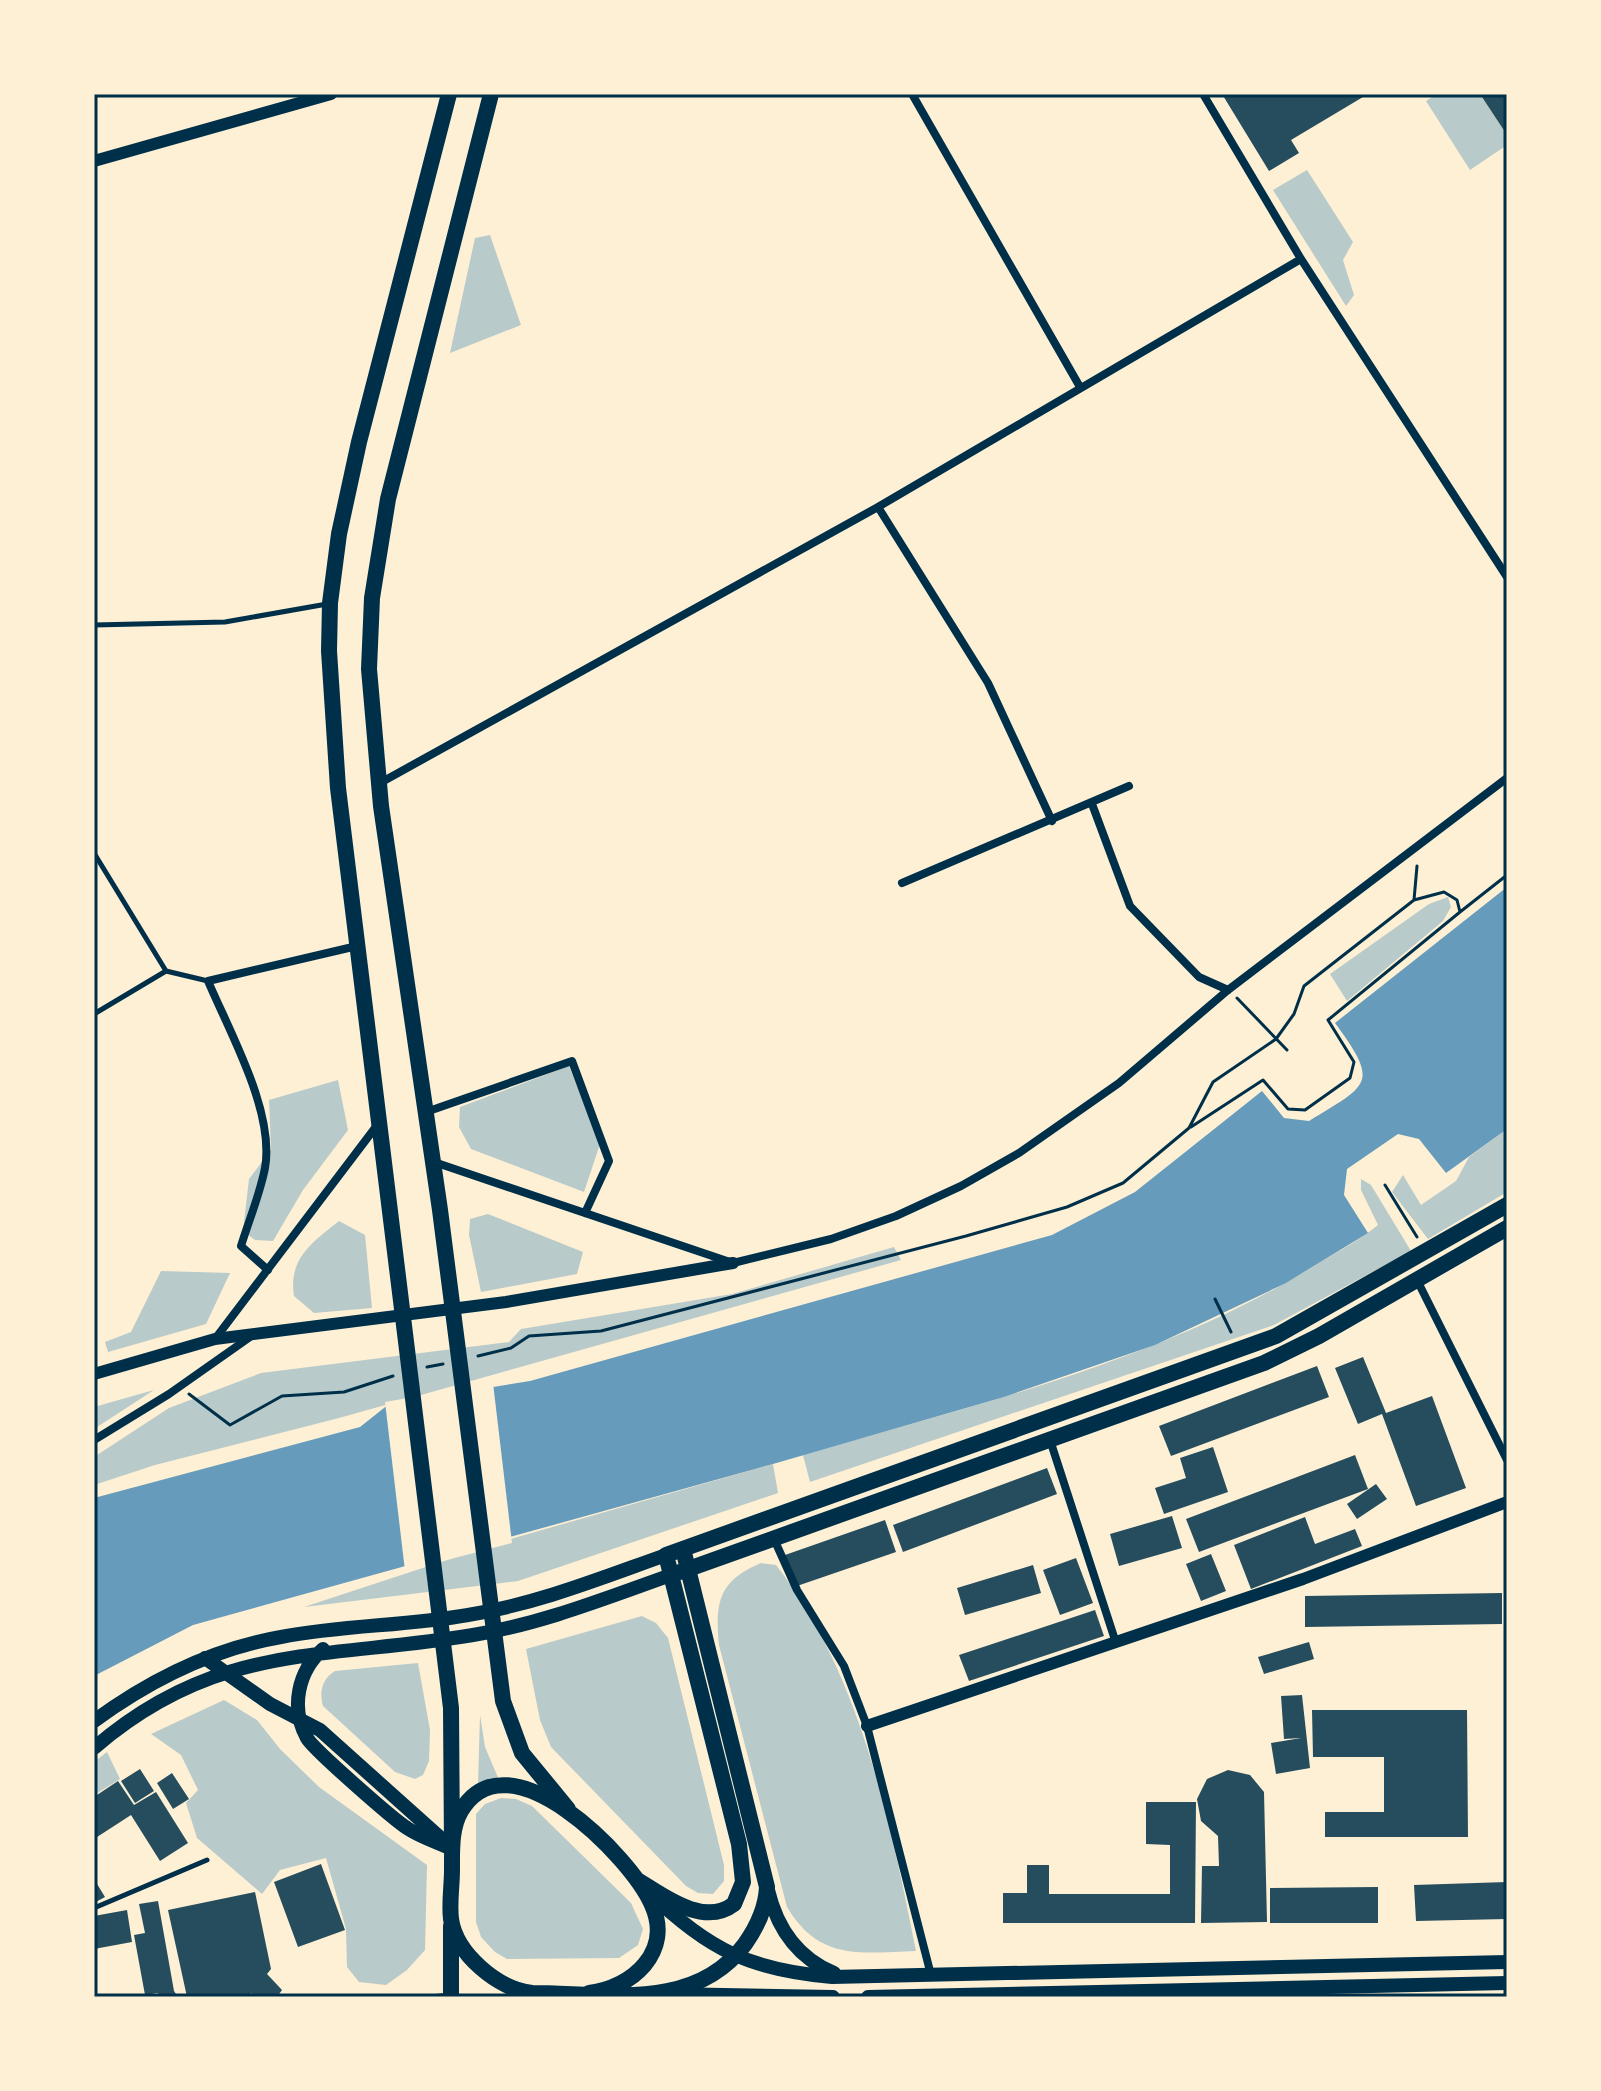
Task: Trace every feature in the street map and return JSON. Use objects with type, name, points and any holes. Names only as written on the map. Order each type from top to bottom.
[{"type":"main road","points":[[449,94],[353,467],[330,603],[332,727],[451,1708],[451,1996]]},
{"type":"main road","points":[[491,94],[399,451],[378,551],[369,669],[379,784],[440,1210],[501,1689],[508,1721],[522,1753],[568,1809],[688,1928],[734,1956],[795,1973],[862,1977],[931,1976],[1507,1962]]},
{"type":"main road","points":[[94,1721],[158,1680],[205,1658],[279,1637],[442,1619],[506,1608],[666,1555],[1247,1348],[1309,1319],[1507,1205]]},
{"type":"main road","points":[[94,1748],[168,1698],[225,1672],[322,1651],[497,1631],[555,1616],[1285,1354],[1507,1228]]},
{"type":"main road","points":[[683,1549],[767,1887],[782,1928],[802,1953],[835,1973],[862,1977]]},
{"type":"main road","points":[[639,1881],[681,1906],[705,1912],[731,1907],[742,1887],[739,1844],[666,1555]]},
{"type":"main road","points":[[348,1628],[308,1665],[301,1679],[301,1722],[308,1741],[408,1828],[452,1849]]},
{"type":"main road","points":[[205,1658],[301,1722]]},
{"type":"main road","points":[[452,1849],[462,1809],[486,1790],[509,1787],[533,1790],[568,1809]]},
{"type":"main road","points":[[589,1993],[626,1984],[643,1968],[651,1955],[656,1919],[639,1881]]},
{"type":"main road","points":[[657,1994],[694,1985],[734,1956],[756,1927],[767,1887]]},
{"type":"main road","points":[[451,1920],[465,1947],[487,1972],[509,1987],[532,1993]]},
{"type":"main road","points":[[868,1997],[1507,1983]]},
{"type":"main road","points":[[506,1997],[532,1993],[833,1997]]},
{"type":"street","points":[[94,161],[331,94]]},
{"type":"street","points":[[912,94],[1080,387]]},
{"type":"street","points":[[1203,94],[1301,259],[1507,577]]},
{"type":"street","points":[[379,784],[878,507],[1301,259]]},
{"type":"street","points":[[878,507],[988,683],[1052,821]]},
{"type":"street","points":[[94,1374],[215,1339],[506,1302],[733,1263],[831,1239],[896,1216],[961,1186],[1019,1153],[1119,1083],[1228,990],[1507,778]]},
{"type":"street","points":[[902,883],[1129,786]]},
{"type":"street","points":[[1092,804],[1130,906],[1199,977],[1228,990]]},
{"type":"street","points":[[268,1270],[241,1246],[265,1167],[265,1130],[254,1090],[208,981],[357,946]]},
{"type":"street","points":[[426,1113],[572,1061],[609,1161],[585,1213]]},
{"type":"street","points":[[215,1339],[379,1124]]},
{"type":"street","points":[[433,1161],[733,1263]]},
{"type":"street","points":[[1417,1280],[1507,1460]]},
{"type":"street","points":[[94,1440],[256,1332]]},
{"type":"street","points":[[1050,1440],[1116,1643]]},
{"type":"street","points":[[867,1726],[1303,1579],[1507,1502]]},
{"type":"street","points":[[773,1539],[797,1590],[844,1666],[867,1726],[931,1976]]},
{"type":"lane","points":[[94,625],[225,622],[330,603]]},
{"type":"lane","points":[[94,853],[166,971]]},
{"type":"lane","points":[[94,1014],[166,971],[208,981]]},
{"type":"lane","points":[[94,1908],[207,1860]]},
{"type":"lane","points":[[431,1997],[451,1996]]},
{"type":"path","points":[[1189,1128],[1263,1080],[1288,1109],[1305,1110],[1350,1078],[1354,1062],[1328,1020],[1507,875]]},
{"type":"path","points":[[1414,900],[1444,892],[1457,900],[1460,912]]},
{"type":"path","points":[[1228,990],[1287,1050]]},
{"type":"path","points":[[1385,1185],[1426,1251]]},
{"type":"path","points":[[1215,1299],[1232,1335]]},
{"type":"path","points":[[474,1357],[489,1353]]},
{"type":"path","points":[[415,1370],[444,1363]]},
{"type":"path","points":[[179,1386],[230,1425],[282,1396],[344,1392],[400,1373]]},
{"type":"shaded area","points":[[1437,94],[1480,94],[1507,135],[1507,145],[1470,170],[1426,101]]},
{"type":"shaded area","points":[[1307,170],[1353,242],[1343,260],[1354,295],[1346,306],[1273,190]]},
{"type":"shaded area","points":[[490,235],[521,325],[450,353],[475,238]]},
{"type":"shaded area","points":[[1448,897],[1451,907],[1443,921],[1347,1001],[1330,974],[1429,904]]},
{"type":"shaded area","points":[[569,1066],[600,1144],[584,1192],[471,1149],[459,1127],[460,1107]]},
{"type":"shaded area","points":[[338,1080],[348,1130],[303,1190],[273,1241],[255,1240],[243,1231],[249,1179],[271,1150],[269,1100]]},
{"type":"shaded area","points":[[1507,1129],[1507,1192],[1428,1239],[1392,1192],[1403,1175],[1421,1205],[1456,1181],[1469,1157]]},
{"type":"shaded area","points":[[1361,1179],[1371,1185],[1411,1251],[1274,1325],[810,1482],[803,1455],[1063,1378],[1190,1330],[1252,1301],[1345,1248],[1378,1225],[1361,1190]]},
{"type":"shaded area","points":[[488,1214],[583,1252],[577,1274],[481,1292],[469,1235],[470,1219]]},
{"type":"shaded area","points":[[339,1221],[365,1235],[372,1308],[314,1313],[294,1296],[295,1271],[304,1252]]},
{"type":"shaded area","points":[[894,1247],[901,1260],[339,1418],[155,1465],[94,1485],[94,1457],[169,1408],[261,1373],[509,1342],[521,1329],[732,1294]]},
{"type":"shaded area","points":[[161,1271],[230,1273],[206,1324],[108,1352],[105,1342],[131,1332]]},
{"type":"shaded area","points":[[154,1390],[94,1429],[94,1407]]},
{"type":"shaded area","points":[[773,1464],[778,1493],[518,1581],[304,1607],[514,1538]]},
{"type":"shaded area","points":[[761,1563],[776,1565],[805,1607],[830,1652],[850,1700],[882,1800],[916,1951],[859,1952],[827,1945],[799,1924],[787,1907],[719,1645],[718,1617],[722,1595],[736,1578]]},
{"type":"shaded area","points":[[642,1616],[656,1623],[668,1638],[724,1865],[724,1881],[713,1894],[698,1893],[686,1886],[551,1747],[540,1720],[526,1649]]},
{"type":"shaded area","points":[[418,1663],[430,1730],[429,1761],[423,1775],[415,1779],[395,1772],[323,1706],[321,1696],[324,1682],[335,1671]]},
{"type":"shaded area","points":[[224,1700],[257,1720],[280,1749],[319,1787],[427,1865],[425,1950],[407,1970],[386,1985],[359,1982],[347,1967],[346,1929],[326,1858],[280,1870],[262,1894],[197,1838],[186,1803],[198,1790],[181,1755],[151,1734]]},
{"type":"shaded area","points":[[480,1715],[485,1747],[499,1780],[478,1786]]},
{"type":"shaded area","points":[[107,1752],[120,1779],[94,1795],[94,1762]]},
{"type":"shaded area","points":[[501,1798],[516,1799],[532,1806],[631,1903],[643,1929],[638,1945],[619,1958],[507,1959],[495,1952],[481,1937],[476,1922],[476,1814],[485,1804]]},
{"type":"water","points":[[1507,887],[1507,1129],[1446,1173],[1419,1139],[1398,1134],[1347,1169],[1344,1195],[1368,1233],[1286,1283],[1155,1345],[1004,1397],[193,1625],[94,1676],[94,1498],[360,1427],[389,1404],[530,1381],[1052,1235],[1135,1192],[1262,1091],[1284,1118],[1309,1121],[1345,1099],[1361,1081],[1362,1071],[1335,1023]]},
{"type":"pier","points":[[493,1383],[512,1543],[405,1571],[385,1402]]},
{"type":"building","points":[[1222,94],[1368,94],[1291,140],[1299,153],[1269,171]]},
{"type":"building","points":[[1480,94],[1507,94],[1507,135]]},
{"type":"building","points":[[1363,1357],[1386,1413],[1432,1396],[1466,1488],[1416,1506],[1382,1414],[1358,1424],[1335,1368]]},
{"type":"building","points":[[1317,1366],[1329,1397],[1171,1456],[1159,1426]]},
{"type":"building","points":[[1213,1447],[1228,1492],[1164,1514],[1155,1488],[1186,1478],[1180,1458]]},
{"type":"building","points":[[1355,1455],[1368,1489],[1199,1552],[1186,1519]]},
{"type":"building","points":[[1047,1468],[1057,1494],[903,1552],[893,1525]]},
{"type":"building","points":[[1376,1484],[1387,1499],[1357,1519],[1347,1504]]},
{"type":"building","points":[[1172,1516],[1182,1548],[1119,1566],[1110,1534]]},
{"type":"building","points":[[1305,1517],[1315,1544],[1355,1529],[1362,1546],[1251,1589],[1234,1545]]},
{"type":"building","points":[[885,1520],[896,1552],[797,1586],[785,1555]]},
{"type":"building","points":[[1211,1554],[1226,1591],[1201,1601],[1186,1564]]},
{"type":"building","points":[[1076,1558],[1093,1603],[1060,1615],[1043,1570]]},
{"type":"building","points":[[1033,1565],[1041,1593],[965,1615],[957,1588]]},
{"type":"building","points":[[1502,1593],[1502,1624],[1305,1627],[1305,1596]]},
{"type":"building","points":[[1095,1610],[1104,1636],[969,1681],[959,1655]]},
{"type":"building","points":[[1309,1642],[1314,1659],[1264,1674],[1258,1657]]},
{"type":"building","points":[[1302,1695],[1310,1768],[1276,1774],[1271,1743],[1301,1738],[1284,1739],[1281,1696]]},
{"type":"building","points":[[1312,1710],[1467,1710],[1468,1837],[1325,1837],[1325,1812],[1384,1812],[1384,1757],[1313,1757]]},
{"type":"building","points":[[1504,1755],[1507,1755],[1507,1794],[1504,1794]]},
{"type":"building","points":[[140,1769],[154,1791],[135,1803],[121,1781]]},
{"type":"building","points":[[1228,1770],[1250,1775],[1264,1792],[1267,1922],[1201,1923],[1202,1866],[1219,1866],[1218,1836],[1201,1821],[1197,1799],[1207,1779]]},
{"type":"building","points":[[172,1773],[189,1799],[173,1809],[157,1783]]},
{"type":"building","points":[[118,1781],[134,1805],[156,1792],[188,1843],[160,1861],[131,1815],[94,1839],[94,1797]]},
{"type":"building","points":[[1146,1802],[1196,1802],[1195,1923],[1003,1923],[1003,1893],[1027,1893],[1027,1865],[1049,1865],[1049,1894],[1170,1894],[1170,1845],[1146,1844]]},
{"type":"building","points":[[321,1864],[345,1930],[298,1947],[274,1882]]},
{"type":"building","points":[[94,1879],[105,1897],[94,1903]]},
{"type":"building","points":[[1507,1882],[1507,1919],[1416,1921],[1414,1885]]},
{"type":"building","points":[[1378,1887],[1378,1923],[1270,1923],[1270,1888]]},
{"type":"building","points":[[255,1892],[271,1969],[267,1974],[282,1990],[277,1997],[255,1997],[251,1993],[250,1997],[187,1997],[168,1910]]},
{"type":"building","points":[[158,1901],[174,1991],[178,1997],[159,1997],[158,1993],[145,1995],[134,1935],[145,1933],[139,1904]]},
{"type":"building","points":[[127,1910],[132,1942],[94,1949],[94,1916]]}]
